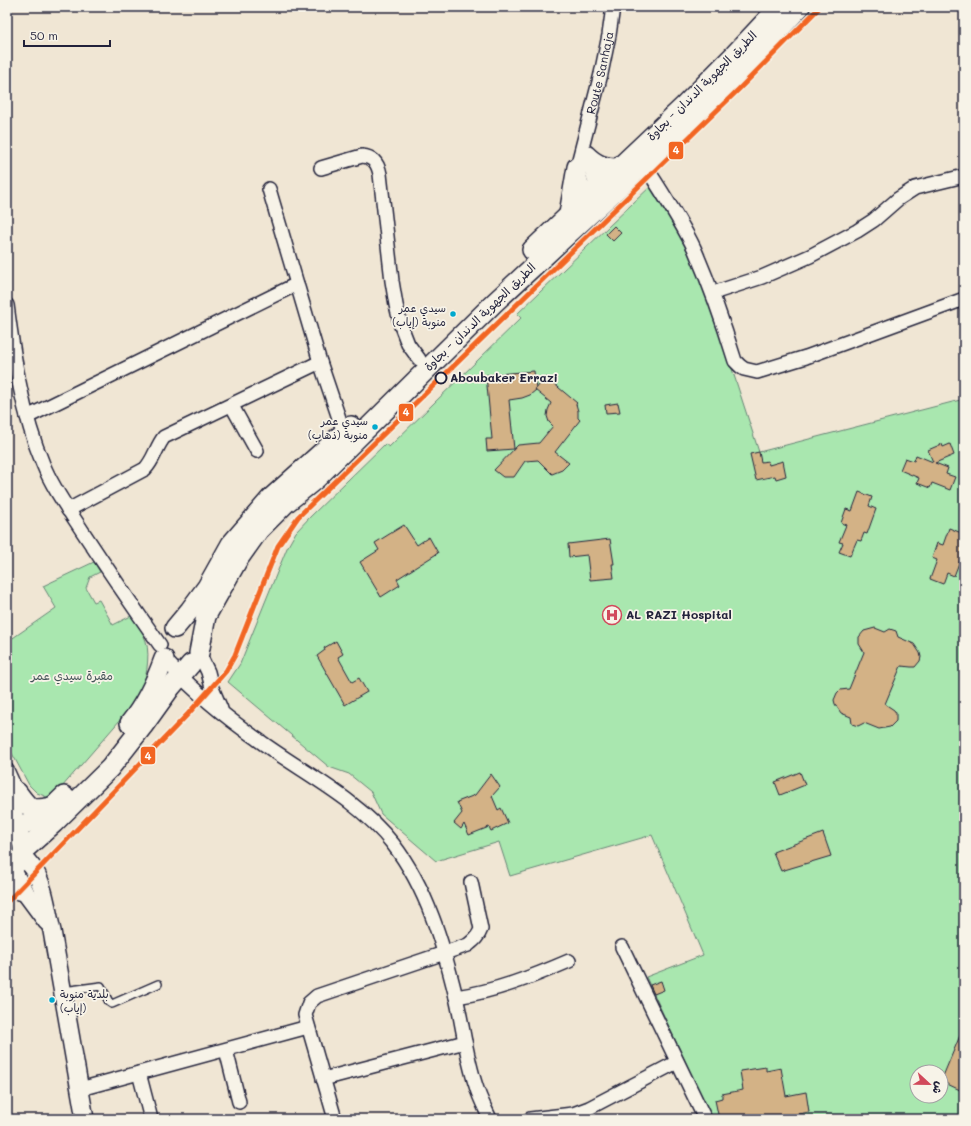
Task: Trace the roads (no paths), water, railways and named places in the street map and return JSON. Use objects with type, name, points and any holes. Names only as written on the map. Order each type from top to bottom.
[{"type":"main road","name":"الطريق الجهوية الدندان - بجاوة","points":[[16,861],[110,768],[171,687],[176,653],[190,610],[207,587],[231,544],[271,498],[348,438],[494,303],[599,196],[618,168],[722,67],[779,7]]},
{"type":"main road","name":"الطريق الجهوية الدندان - بجاوة","points":[[9,828],[36,820],[52,807],[90,770],[133,720],[158,675],[206,616],[238,561],[259,530],[286,502],[316,479],[348,438],[419,359],[569,214],[599,196],[644,164],[732,79],[800,7]]},
{"type":"main road","points":[[569,214],[582,154],[597,165],[609,168],[618,168]]},
{"type":"main road","points":[[17,792],[30,807],[37,810],[52,807]]},
{"type":"main road","points":[[9,828],[20,836],[22,840],[16,861]]},
{"type":"street","name":"Route Sanhaja","points":[[582,154],[601,74],[613,7]]},
{"type":"street","points":[[582,154],[591,171],[599,196]]},
{"type":"street","points":[[321,168],[362,156],[368,156],[377,162],[380,174],[396,305],[401,326],[408,344],[419,359]]},
{"type":"street","points":[[644,164],[680,222],[693,247],[713,293],[735,361],[744,369],[757,372],[806,357],[964,299]]},
{"type":"street","points":[[713,293],[762,277],[824,249],[874,220],[898,199],[915,188],[964,176]]},
{"type":"street","points":[[269,189],[320,362],[348,438]]},
{"type":"street","points":[[27,417],[297,284]]},
{"type":"street","points":[[7,305],[16,367],[27,417],[43,465],[52,484],[68,510],[148,628],[161,633],[222,712],[256,739],[359,809],[378,826],[396,849],[416,881],[428,905],[444,952],[456,998],[475,1085],[490,1119]]},
{"type":"street","points":[[68,510],[145,469],[149,465],[156,448],[164,437],[232,406],[320,362]]},
{"type":"street","points":[[232,406],[257,451]]},
{"type":"street","points":[[176,653],[208,672],[212,688],[222,712]]},
{"type":"street","points":[[7,770],[17,792],[16,818],[9,828]]},
{"type":"street","points":[[52,931],[36,907],[16,889],[16,861],[33,868],[40,882],[52,931],[85,1119]]},
{"type":"street","points":[[335,1119],[308,1027],[305,1015],[306,1008],[317,996],[468,944],[479,935],[481,929],[471,882]]},
{"type":"street","points":[[622,947],[676,1062],[705,1119]]},
{"type":"street","points":[[456,998],[492,990],[569,961]]},
{"type":"street","points":[[80,1089],[308,1027]]},
{"type":"street","points":[[323,1079],[465,1042]]},
{"type":"street","points":[[226,1050],[239,1102]]},
{"type":"street","points":[[530,1119],[573,1114],[592,1114],[676,1062]]},
{"type":"street","points":[[139,1073],[151,1119]]},
{"type":"lane","points":[[62,991],[101,986],[109,1002],[112,1004],[158,984]]},
{"type":"place","name":"سيدي عمر منوبة (إياب)","points":[[453,314]]},
{"type":"place","name":"Aboubaker Errazi","points":[[441,378]]},
{"type":"place","name":"سيدي عمر منوبة (ذهاب)","points":[[375,427]]},
{"type":"place","name":"AL RAZI Hospital","points":[[612,615]]},
{"type":"place","name":"بلدية منوبة (إياب)","points":[[52,1000]]},
{"type":"park label","name":"مقبرة سيدي عمر","points":[[72,676]]}]
